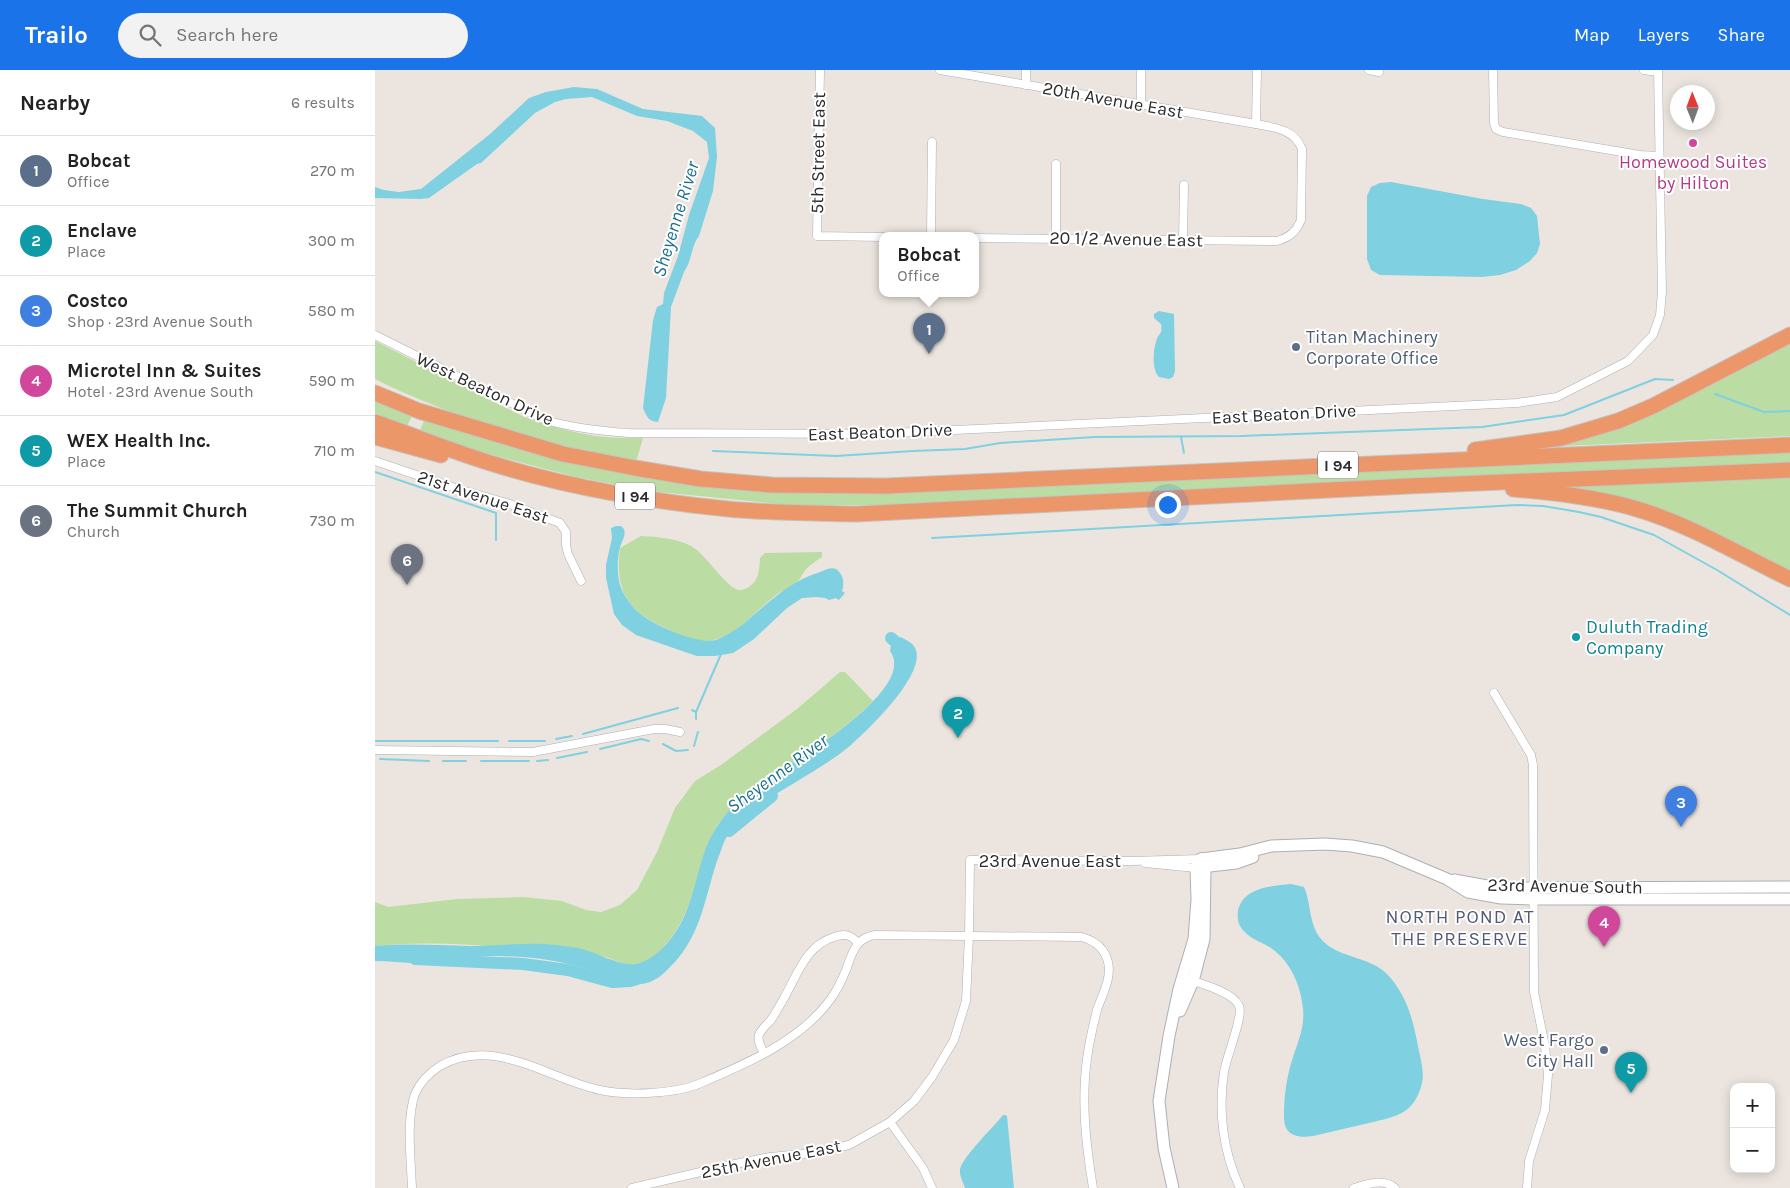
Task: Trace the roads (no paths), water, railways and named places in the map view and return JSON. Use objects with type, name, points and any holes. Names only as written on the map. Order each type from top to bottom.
[{"type":"highway","points":[[1385,463],[1561,438],[1589,431],[1635,414],[1790,335]]},
{"type":"highway","points":[[375,384],[419,411]]},
{"type":"highway","name":"I 94","points":[[375,393],[419,411],[563,454],[701,479],[771,485],[886,486],[1790,445]]},
{"type":"highway","name":"I 94","points":[[375,422],[487,462],[570,484],[647,498],[727,509],[828,514],[895,513],[1409,486],[1790,470]]},
{"type":"highway","points":[[375,437],[448,457],[487,462]]},
{"type":"highway","points":[[1409,486],[1551,492],[1570,494],[1623,506],[1660,517],[1790,579]]},
{"type":"street","name":"5th Street East","points":[[820,70],[817,236],[879,237]]},
{"type":"street","name":"20th Avenue East","points":[[939,70],[1257,124],[1279,128],[1291,133],[1298,140],[1302,149],[1301,220],[1297,230],[1288,237],[1277,241]]},
{"type":"street","points":[[1026,70],[1026,85]]},
{"type":"street","points":[[1141,70],[1141,104]]},
{"type":"street","points":[[1257,70],[1257,124]]},
{"type":"street","points":[[1369,70],[1379,72]]},
{"type":"street","points":[[1493,70],[1494,123],[1496,129],[1503,132],[1640,156],[1659,156]]},
{"type":"street","points":[[1644,70],[1657,71]]},
{"type":"street","name":"East Beaton Drive","points":[[629,433],[870,434],[1517,403],[1557,397],[1628,361],[1653,335],[1660,315],[1662,292],[1657,71]]},
{"type":"street","points":[[931,232],[932,142]]},
{"type":"street","points":[[1056,164],[1056,238]]},
{"type":"street","points":[[1183,240],[1184,185]]},
{"type":"street","name":"20 1/2 Avenue East","points":[[979,238],[1277,241]]},
{"type":"street","name":"West Beaton Drive","points":[[375,336],[545,420],[564,426],[595,431],[629,433]]},
{"type":"street","name":"21st Avenue East","points":[[375,461],[458,489],[507,503],[560,523],[566,532],[568,554],[581,581]]},
{"type":"street","points":[[1494,693],[1533,758],[1534,992],[1545,1046],[1548,1075],[1545,1110],[1529,1161],[1527,1188]]},
{"type":"street","points":[[375,750],[533,752],[654,729],[680,732]]},
{"type":"street","name":"23rd Avenue East","points":[[970,860],[1201,865],[1262,847],[1325,844],[1352,846],[1383,852],[1447,879]]},
{"type":"street","name":"25th Avenue East","points":[[632,1188],[770,1157],[814,1153],[849,1145],[890,1122],[914,1102],[932,1077],[954,1040],[966,1001],[970,860]]},
{"type":"street","points":[[1173,1185],[1164,1148],[1159,1101],[1169,1036],[1204,939],[1201,865]]},
{"type":"street","name":"23rd Avenue South","points":[[1447,879],[1534,893],[1790,899]]},
{"type":"street","name":"23rd Avenue South","points":[[1534,893],[1790,887]]},
{"type":"street","points":[[763,1053],[758,1037],[771,1020],[807,955],[815,946],[839,935],[853,937],[858,943]]},
{"type":"street","points":[[412,1188],[411,1122],[415,1094],[420,1084],[431,1072],[447,1062],[478,1056],[501,1057],[520,1061],[600,1090],[623,1093],[684,1089],[763,1053],[804,1029],[821,1012],[835,992],[852,952],[858,943],[868,936],[969,936],[1082,937],[1098,945],[1104,951],[1109,963],[1109,975],[1097,1009],[1089,1049],[1084,1099],[1086,1140],[1093,1188]]},
{"type":"street","points":[[1188,979],[1232,997],[1241,1009],[1224,1071],[1221,1108],[1225,1144],[1239,1188]]},
{"type":"street","points":[[890,1122],[923,1168],[932,1188]]},
{"type":"street","points":[[1354,1188],[1379,1182],[1387,1183],[1395,1188]]},
{"type":"water","points":[[574,87],[597,89],[643,109],[702,116],[715,128],[717,157],[713,191],[699,236],[694,244],[689,263],[671,307],[666,398],[658,422],[648,418],[643,408],[653,320],[657,307],[663,304],[664,293],[678,256],[689,215],[709,158],[707,142],[693,131],[667,121],[637,116],[592,97],[566,99],[555,102],[535,113],[481,163],[429,198],[375,198],[375,187],[399,192],[421,189],[490,134],[529,98],[546,92]]},
{"type":"water","points":[[1391,182],[1521,204],[1531,208],[1537,216],[1540,244],[1537,253],[1530,261],[1516,270],[1500,275],[1482,277],[1380,275],[1371,270],[1367,259],[1367,196],[1371,187],[1380,183]]},
{"type":"water","points":[[1159,311],[1174,314],[1175,371],[1173,377],[1169,379],[1159,377],[1154,365],[1155,346],[1161,332],[1161,324],[1154,318],[1154,314]]},
{"type":"water","points":[[621,526],[624,529],[619,552],[618,576],[626,597],[642,615],[677,634],[708,641],[723,637],[742,625],[788,588],[808,576],[828,569],[836,569],[840,573],[843,582],[842,591],[845,593],[839,600],[836,598],[829,600],[817,597],[802,598],[787,608],[754,639],[733,653],[697,656],[636,635],[622,625],[614,614],[606,578],[606,565],[612,538],[611,528]]},
{"type":"water","points":[[901,637],[914,646],[917,659],[913,672],[905,686],[882,714],[851,745],[827,763],[763,803],[733,828],[723,845],[701,915],[690,941],[673,964],[657,978],[643,984],[629,983],[566,963],[523,957],[455,957],[416,963],[375,961],[375,946],[410,944],[469,946],[551,945],[580,948],[627,964],[640,963],[649,959],[665,946],[683,920],[705,849],[723,818],[744,796],[810,752],[865,710],[884,688],[894,668],[890,651],[891,645]]},
{"type":"water","points":[[1291,884],[1304,887],[1313,923],[1325,943],[1339,952],[1364,960],[1379,968],[1393,980],[1403,996],[1415,1032],[1423,1078],[1421,1087],[1411,1106],[1401,1113],[1383,1120],[1313,1136],[1297,1136],[1288,1131],[1286,1127],[1284,1113],[1286,1085],[1301,1034],[1303,1022],[1302,1000],[1294,975],[1284,960],[1271,948],[1246,934],[1238,921],[1238,911],[1241,903],[1252,892],[1267,887]]},
{"type":"water","points":[[1003,1115],[1007,1116],[1014,1188],[965,1188],[960,1171],[963,1163]]},
{"type":"waterway","points":[[713,451],[836,456],[965,449],[1000,443],[1095,437],[1241,436],[1482,427],[1564,415],[1655,379],[1673,380]]},
{"type":"waterway","points":[[1715,394],[1764,412],[1790,411]]},
{"type":"waterway","points":[[1181,437],[1184,453]]},
{"type":"waterway","points":[[375,472],[496,513],[496,540]]},
{"type":"waterway","points":[[932,538],[1517,505],[1543,506],[1601,517],[1654,535],[1717,570],[1790,615]]},
{"type":"waterway","name":"Sheyenne River","points":[[891,638],[908,652]]},
{"type":"waterway","points":[[692,710],[696,712],[721,654]]},
{"type":"waterway","points":[[583,734],[678,708]]},
{"type":"waterway","points":[[696,712],[696,719]]},
{"type":"waterway","points":[[694,746],[698,732]]},
{"type":"waterway","points":[[556,739],[572,736]]},
{"type":"waterway","points":[[600,749],[641,739],[649,741]]},
{"type":"waterway","points":[[375,741],[498,741]]},
{"type":"waterway","points":[[509,741],[545,741]]},
{"type":"waterway","points":[[663,744],[676,751],[688,750]]},
{"type":"waterway","points":[[557,758],[587,752]]},
{"type":"waterway","points":[[380,759],[429,761]]},
{"type":"waterway","points":[[537,761],[548,760]]},
{"type":"waterway","points":[[443,761],[466,761]]},
{"type":"waterway","points":[[481,761],[529,761]]},
{"type":"waterway","name":"Sheyenne River","points":[[729,831],[772,796]]},
{"type":"waterway","name":"Sheyenne River","points":[[415,959],[523,964],[568,970],[612,982],[637,979]]},
{"type":"place","name":"Homewood Suites by Hilton","points":[[1693,143]]},
{"type":"place","name":"Titan Machinery Corporate Office","points":[[1296,347]]},
{"type":"place","name":"Bobcat","points":[[929,354]]},
{"type":"place","name":"The Summit Church","points":[[407,585]]},
{"type":"place","name":"Duluth Trading Company","points":[[1576,637]]},
{"type":"place","name":"Enclave","points":[[958,738]]},
{"type":"place","name":"Costco","points":[[1681,827]]},
{"type":"place","name":"Microtel Inn & Suites","points":[[1604,947]]},
{"type":"place","name":"West Fargo City Hall","points":[[1604,1050]]},
{"type":"place","name":"WEX Health Inc.","points":[[1631,1093]]},
{"type":"district","name":"NORTH POND AT THE PRESERVE","points":[[1460,927]]}]
